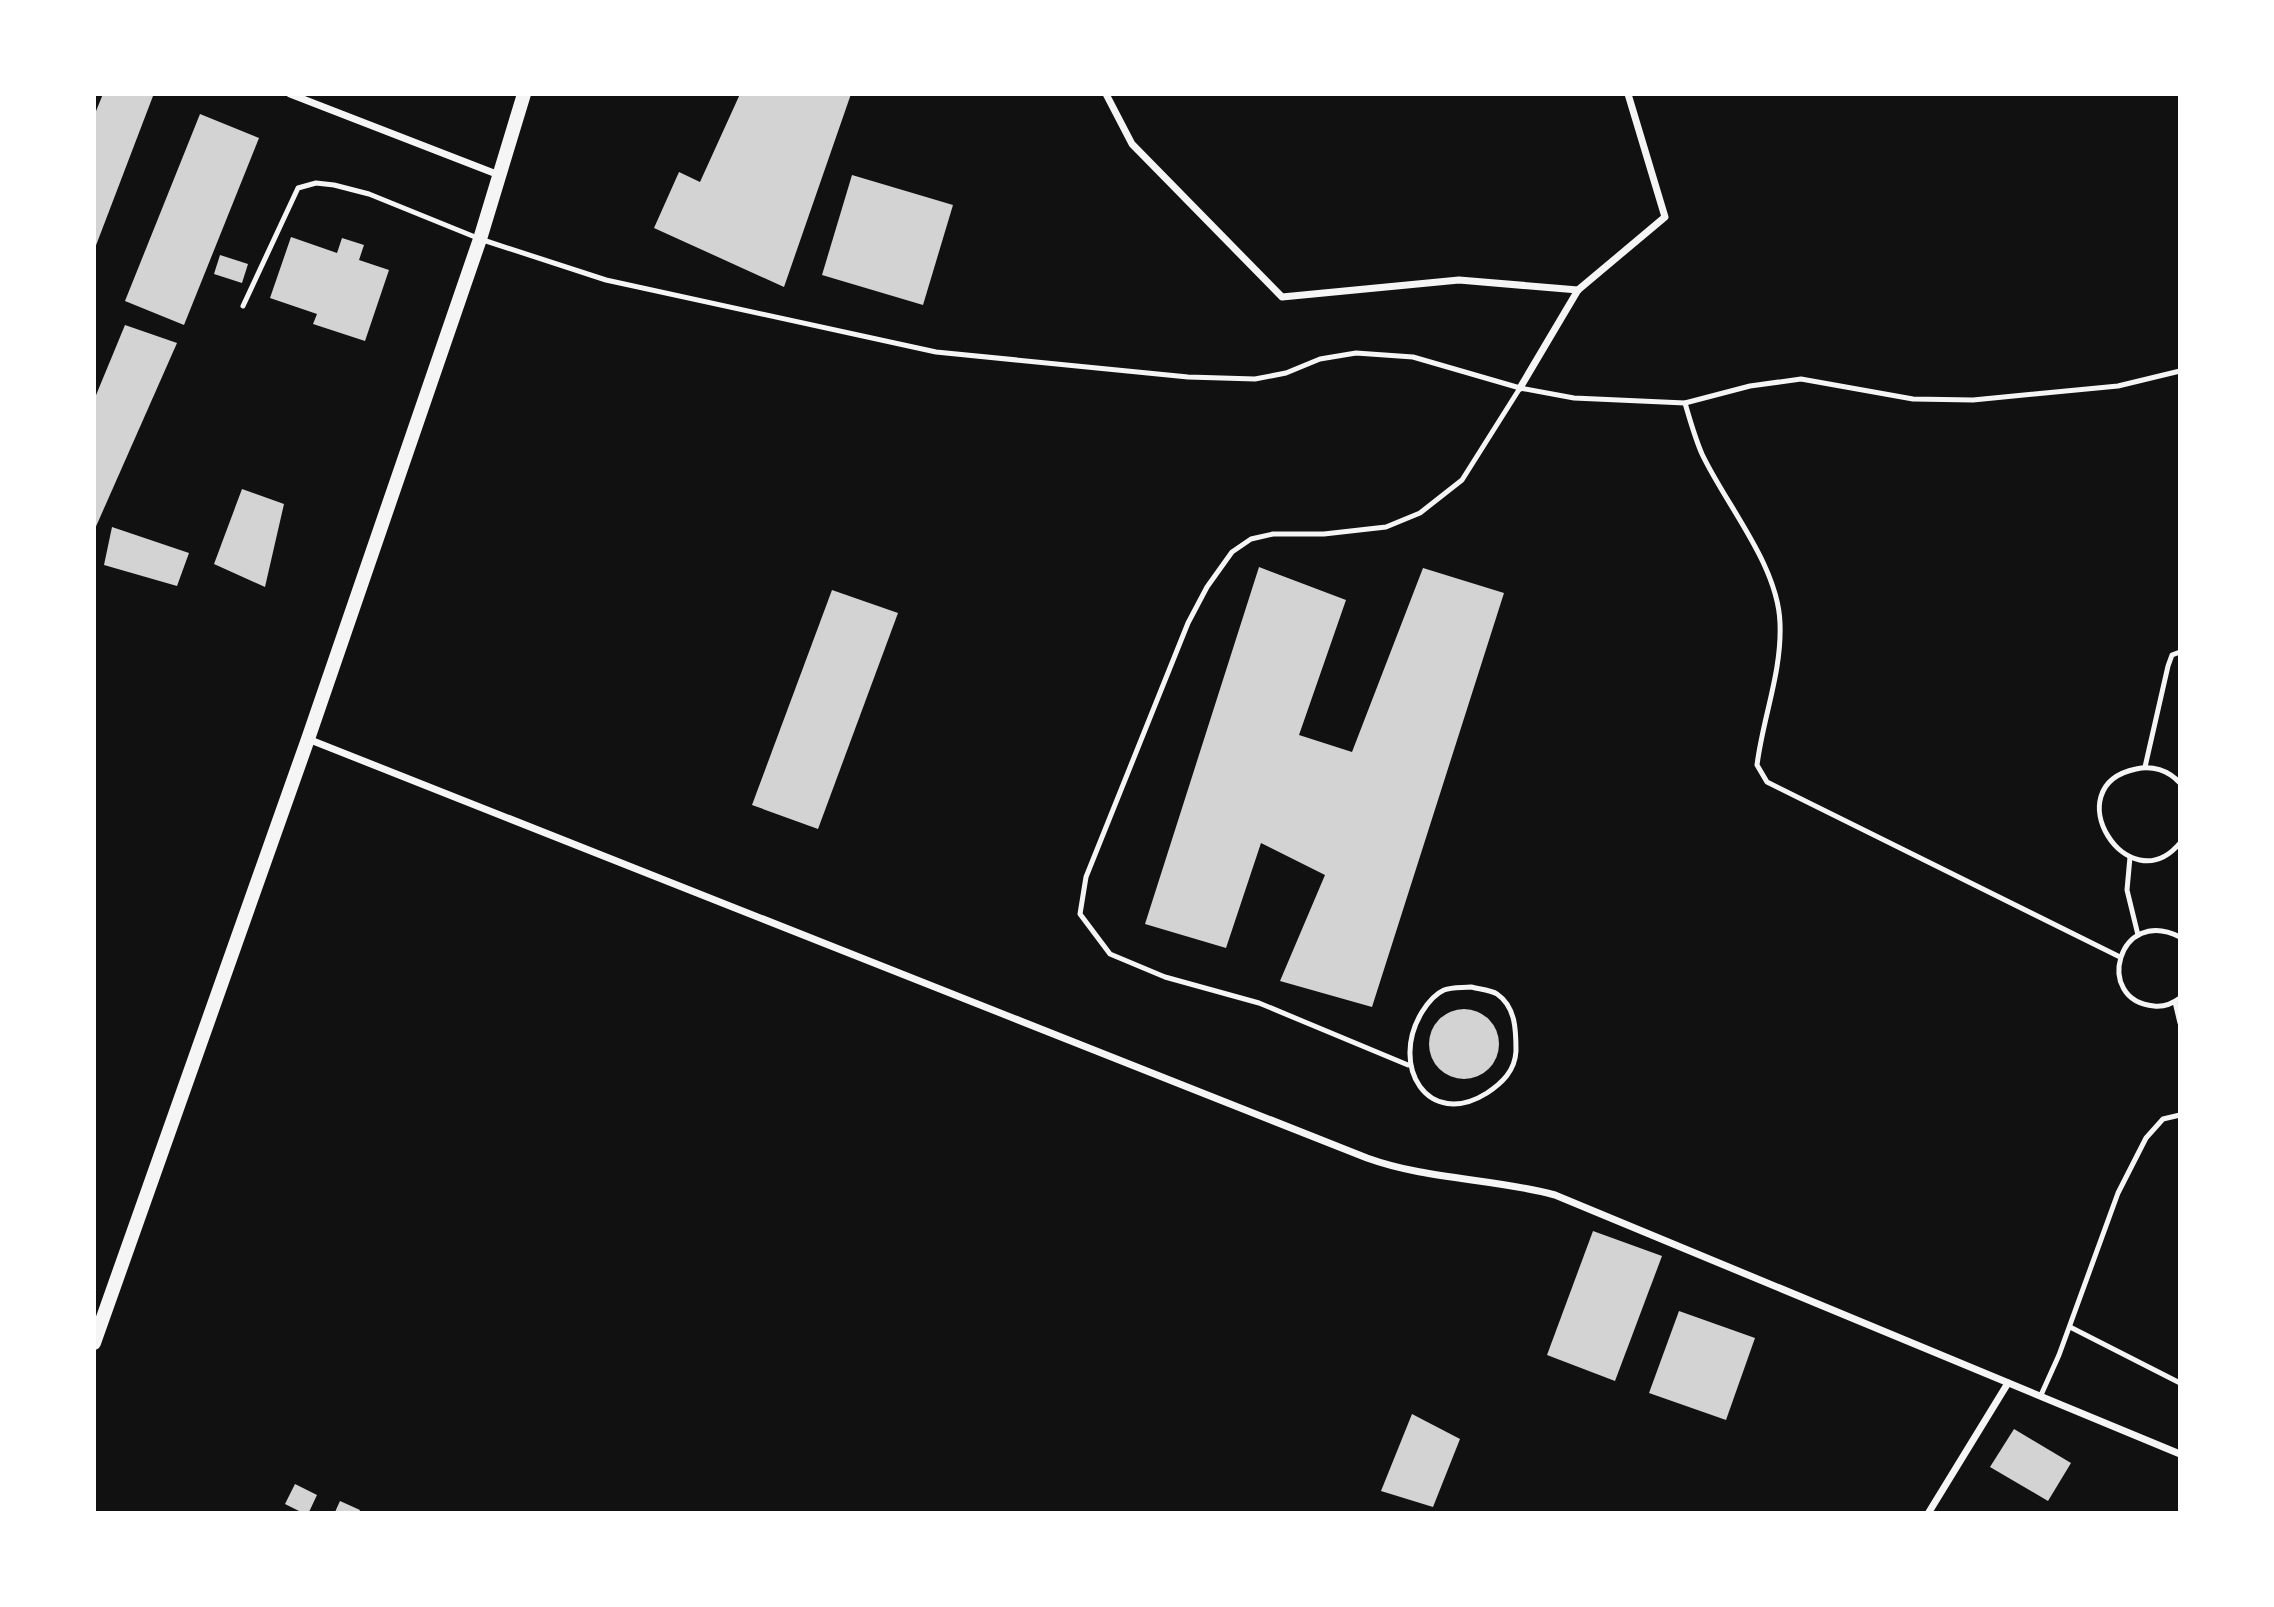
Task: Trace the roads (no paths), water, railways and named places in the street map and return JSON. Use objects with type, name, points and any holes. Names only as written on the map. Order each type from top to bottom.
[{"type":"main road","points":[[94,1343],[308,739],[480,239],[524,94]]},
{"type":"street","points":[[290,94],[499,175]]},
{"type":"street","points":[[1106,94],[1132,144],[1282,297],[1459,280],[1578,290]]},
{"type":"street","points":[[1520,388],[1578,290],[1665,217],[1628,94]]},
{"type":"street","points":[[308,739],[1367,1158],[1423,1174],[1527,1187],[1555,1195],[2179,1454]]},
{"type":"street","points":[[1929,1513],[2008,1382]]},
{"type":"lane","points":[[243,306],[298,188],[317,183],[357,191],[480,239],[607,279],[936,352],[1188,377],[1255,379],[1286,373],[1320,359],[1356,353],[1413,357],[1520,388],[1574,398],[1685,403],[1750,386],[1801,379],[1913,399],[1973,400],[2118,386],[2179,371]]},
{"type":"lane","points":[[1408,1065],[1408,1047],[1412,1031],[1428,1002],[1443,990],[1471,987],[1497,994],[1517,1022],[1516,1059],[1504,1081],[1475,1100],[1450,1102],[1426,1093],[1415,1081],[1408,1065],[1259,1003],[1165,977],[1110,954],[1080,914],[1084,889],[1100,839],[1188,624],[1207,587],[1232,552],[1251,539],[1273,534],[1324,534],[1386,527],[1420,513],[1462,480],[1520,388]]},
{"type":"lane","points":[[1685,403],[1702,453],[1746,530],[1773,588],[1780,621],[1778,666],[1757,765],[1767,782],[2120,957]]},
{"type":"lane","points":[[2145,767],[2168,667],[2172,655],[2179,652]]},
{"type":"lane","points":[[2179,783],[2161,769],[2145,767],[2115,778],[2105,790],[2099,806],[2105,837],[2130,856],[2146,859],[2161,856],[2179,843]]},
{"type":"lane","points":[[2130,856],[2127,890],[2138,935]]},
{"type":"lane","points":[[2179,937],[2168,931],[2153,930],[2138,935],[2127,944],[2120,957],[2118,972],[2122,986],[2132,998],[2146,1005],[2161,1006],[2177,1000],[2179,1023]]},
{"type":"lane","points":[[2041,1395],[2070,1327],[2118,1193],[2146,1138],[2163,1119],[2179,1115]]},
{"type":"lane","points":[[2070,1327],[2179,1382]]}]
